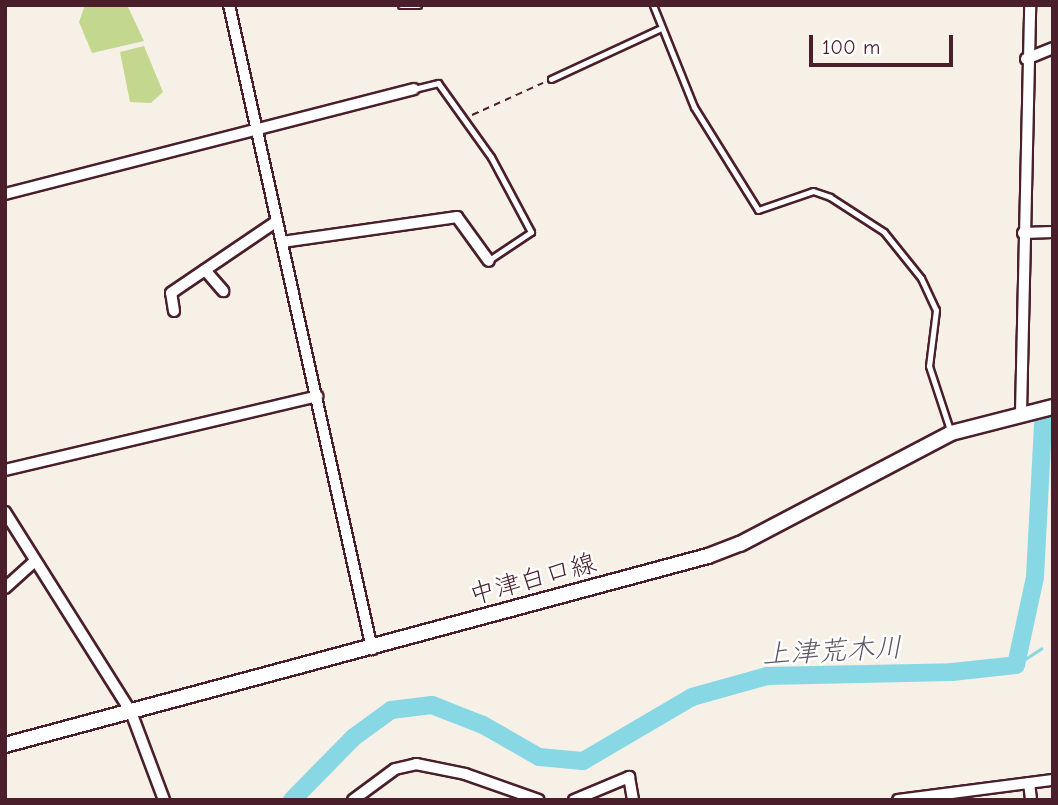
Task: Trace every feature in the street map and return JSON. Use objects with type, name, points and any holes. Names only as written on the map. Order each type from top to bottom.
[{"type":"main road","name":"中津白口線","points":[[5,745],[372,649],[719,552],[951,433],[1027,411],[1053,407]]},
{"type":"street","points":[[229,5],[372,649]]},
{"type":"street","points":[[1027,411],[1023,233],[1026,59],[1030,5]]},
{"type":"street","points":[[1026,59],[1053,48]]},
{"type":"street","points":[[5,194],[414,89]]},
{"type":"street","points":[[282,242],[457,216],[489,261]]},
{"type":"street","points":[[174,311],[171,293],[277,221]]},
{"type":"street","points":[[1023,233],[1053,232]]},
{"type":"street","points":[[205,270],[223,291]]},
{"type":"street","points":[[5,470],[317,396]]},
{"type":"street","points":[[5,512],[33,563],[131,712],[164,800]]},
{"type":"street","points":[[5,588],[33,563]]},
{"type":"street","points":[[353,800],[395,769],[416,764],[465,774],[539,800]]},
{"type":"street","points":[[573,800],[629,777],[633,800]]},
{"type":"street","points":[[898,800],[1053,780]]},
{"type":"street","points":[[1029,783],[1031,800]]},
{"type":"lane","points":[[401,5],[418,5]]},
{"type":"lane","points":[[653,5],[659,29],[694,107],[758,210],[813,191],[830,197],[884,232],[921,278],[936,310],[929,366],[951,433]]},
{"type":"lane","points":[[551,79],[659,29]]},
{"type":"lane","points":[[414,89],[438,83],[491,157],[531,232],[489,261]]},
{"type":"path","points":[[463,120],[551,79]]},
{"type":"green space","points":[[85,5],[127,5],[144,41],[92,53],[79,22]]},
{"type":"green space","points":[[144,46],[163,92],[151,103],[130,102],[120,52]]},
{"type":"waterway","name":"上津荒木川","points":[[292,800],[354,737],[391,710],[432,705],[483,725],[539,757],[583,761],[692,697],[767,676],[952,672],[1016,665],[1035,577],[1043,424],[1053,413]]},
{"type":"waterway","points":[[1016,665],[1041,649]]}]
